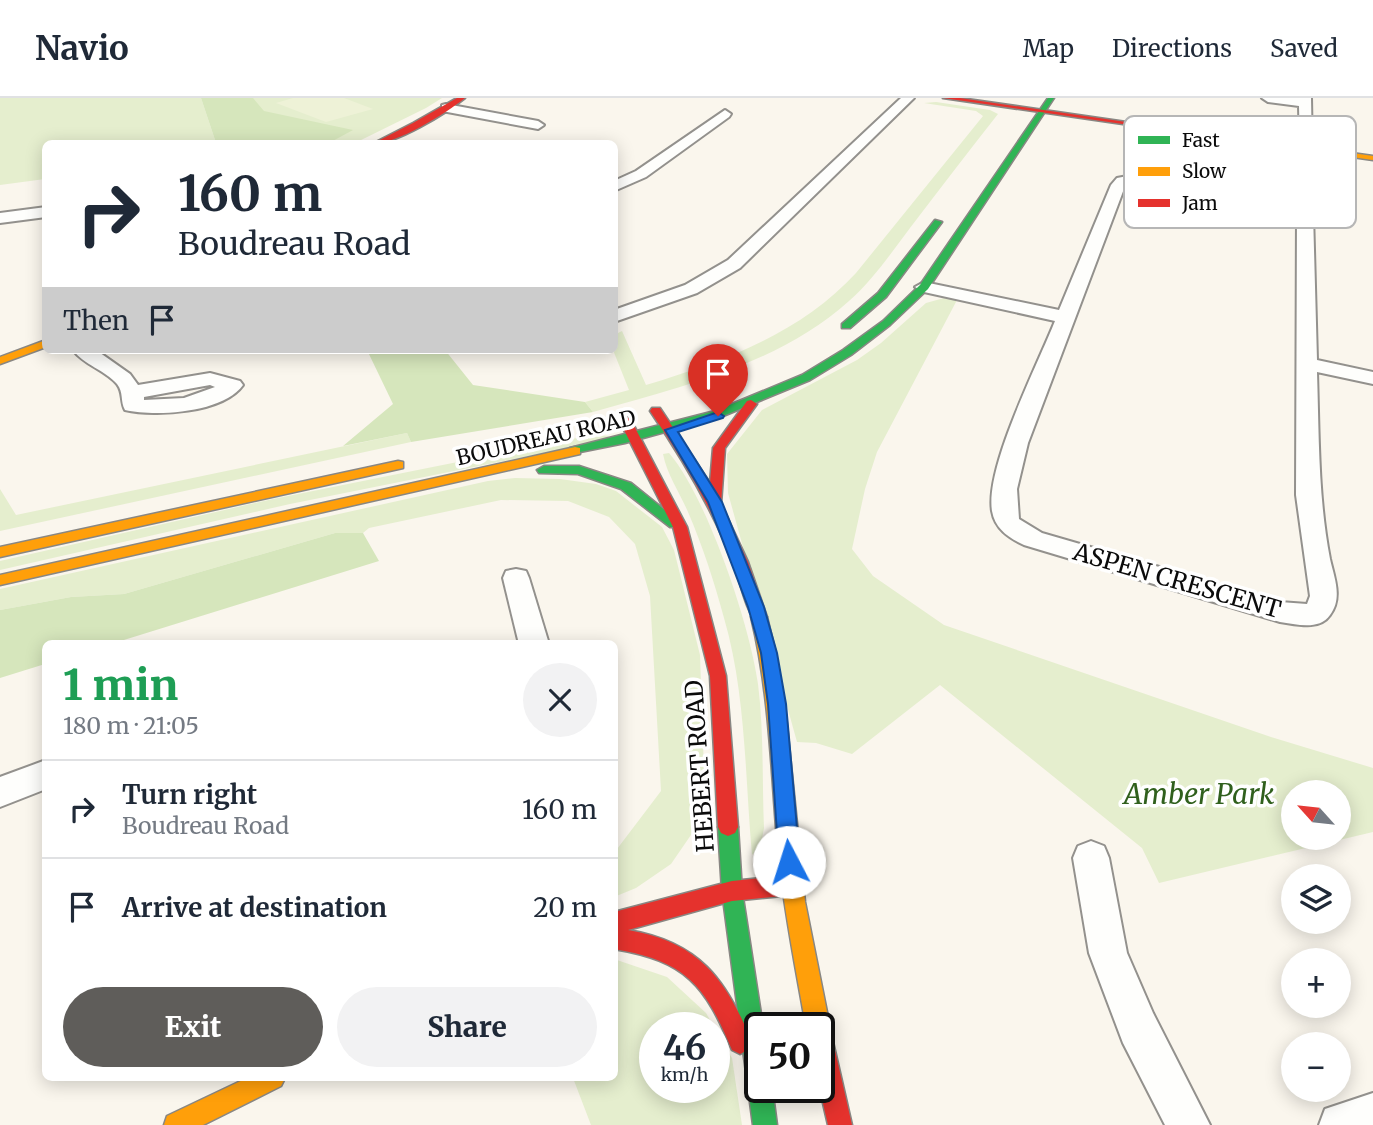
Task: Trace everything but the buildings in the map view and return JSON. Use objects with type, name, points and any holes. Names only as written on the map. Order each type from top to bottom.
[{"type":"main road","points":[[383,140],[462,98]]},
{"type":"main road","points":[[946,98],[1046,105],[1124,118]]},
{"type":"main road","points":[[1009,124],[1025,103]]},
{"type":"main road","name":"BOUDREAU ROAD","points":[[0,580],[637,439],[751,404],[803,381],[855,351],[892,322],[924,287],[1046,105]]},
{"type":"main road","points":[[835,334],[882,295],[945,213]]},
{"type":"main road","points":[[0,361],[42,345]]},
{"type":"main road","points":[[715,502],[719,448],[751,404]]},
{"type":"main road","name":"BOUDREAU ROAD","points":[[604,424],[676,405]]},
{"type":"main road","points":[[656,411],[671,430],[715,502],[756,607],[769,653],[780,729],[780,768],[792,885],[815,1012]]},
{"type":"main road","name":"HEBERT ROAD","points":[[625,419],[680,527],[718,676],[732,891],[764,1123]]},
{"type":"main road","points":[[0,552],[409,463]]},
{"type":"main road","points":[[504,469],[579,470],[626,486],[680,527]]},
{"type":"main road","points":[[618,922],[732,891],[792,885]]},
{"type":"main road","points":[[618,939],[663,947],[700,967],[731,1015],[764,1123]]},
{"type":"main road","points":[[176,1125],[267,1081]]},
{"type":"main road","points":[[835,1103],[840,1125]]},
{"type":"street","points":[[618,312],[691,289],[734,264],[908,98]]},
{"type":"street","points":[[1268,98],[1305,100]]},
{"type":"street","points":[[446,108],[538,125]]},
{"type":"street","points":[[618,185],[641,174],[725,114]]},
{"type":"street","name":"ASPEN CRESCENT","points":[[1124,181],[1118,185],[1065,317],[1011,463],[1004,502],[1005,517],[1010,524],[1033,539],[1280,612],[1303,616],[1312,615],[1319,610],[1324,596],[1310,519],[1306,228]]},
{"type":"street","points":[[0,218],[42,213]]},
{"type":"street","points":[[924,287],[1065,317]]},
{"type":"street","points":[[89,354],[123,378],[133,392]]},
{"type":"street","points":[[1307,364],[1373,378]]},
{"type":"street","points":[[516,578],[533,640]]},
{"type":"street","points":[[0,792],[42,776]]},
{"type":"street","points":[[1091,858],[1108,953],[1138,1028],[1188,1125]]},
{"type":"street","points":[[1341,1125],[1373,1115]]},
{"type":"green space","points":[[0,98],[201,98],[215,140],[42,140],[42,179],[0,185]]},
{"type":"green space","points":[[201,98],[253,98],[264,111],[353,130],[335,140],[215,140]]},
{"type":"green space","points":[[235,98],[442,98],[361,140],[255,140]]},
{"type":"green space","points":[[293,98],[344,98],[373,109],[326,122],[276,103]]},
{"type":"green space","points":[[936,102],[990,110],[998,114],[881,266],[849,301],[822,323],[792,341],[728,371],[593,412],[585,402],[629,390],[615,354],[618,354],[618,333],[622,331],[646,385],[704,366],[759,343],[811,313],[834,294],[856,273],[983,116],[976,111],[924,103]]},
{"type":"green space","name":"Amber Park","points":[[944,298],[957,300],[877,452],[865,489],[852,549],[873,576],[944,625],[1271,737],[1373,768],[1373,832],[1351,837],[1351,780],[1281,780],[1281,850],[1297,850],[1159,883],[1142,848],[940,685],[852,754],[816,743],[797,742],[728,493],[727,454],[762,410],[857,360],[881,343],[926,303]]},
{"type":"green space","points":[[369,354],[448,354],[473,385],[585,402],[593,412],[411,442],[407,433],[343,446],[393,404]]},
{"type":"green space","points":[[407,433],[411,442],[0,531],[0,489],[16,515]]},
{"type":"green space","points":[[592,435],[609,436],[604,441],[290,504],[0,570],[0,561],[273,499]]},
{"type":"green space","points":[[669,453],[698,499],[712,530],[736,597],[753,659],[761,720],[764,828],[761,844],[752,855],[737,676],[703,551],[665,462],[663,454]]},
{"type":"green space","points":[[515,478],[560,479],[596,484],[616,491],[662,527],[674,550],[700,655],[705,800],[693,832],[671,864],[636,888],[618,895],[618,848],[661,791],[650,596],[635,544],[609,517],[568,501],[501,500],[369,528],[363,533],[335,533],[124,594],[71,597],[0,610],[0,589],[488,481]]},
{"type":"green space","points":[[335,533],[363,533],[379,561],[124,640],[42,640],[42,665],[0,678],[0,610],[71,597],[124,594]]},
{"type":"green space","points":[[618,960],[667,977],[705,1012],[639,1012],[639,1103],[730,1103],[730,1055],[742,1125],[591,1125],[574,1081],[618,1081]]},
{"type":"traffic: fast","points":[[575,451],[719,414],[806,377],[847,353],[886,323],[924,287],[1051,98]]},
{"type":"traffic: fast","points":[[846,326],[882,295],[938,222]]},
{"type":"traffic: fast","points":[[544,470],[579,470],[626,486],[675,524]]},
{"type":"traffic: fast","points":[[728,827],[732,891],[765,1125]]},
{"type":"traffic: slow","points":[[1356,156],[1373,158]]},
{"type":"traffic: slow","points":[[0,361],[42,345]]},
{"type":"traffic: slow","points":[[0,580],[575,451]]},
{"type":"traffic: slow","points":[[0,552],[398,465]]},
{"type":"traffic: slow","points":[[759,617],[773,683],[794,902],[815,1012]]},
{"type":"traffic: slow","points":[[176,1125],[267,1081]]},
{"type":"traffic: jam","points":[[384,140],[462,98]]},
{"type":"traffic: jam","points":[[946,98],[1124,123]]},
{"type":"traffic: jam","points":[[715,502],[719,448],[751,404]]},
{"type":"traffic: jam","points":[[656,411],[689,459],[717,510],[741,562],[759,617]]},
{"type":"traffic: jam","points":[[625,420],[680,527],[718,676],[728,827]]},
{"type":"traffic: jam","points":[[618,922],[732,891],[792,885]]},
{"type":"traffic: jam","points":[[618,939],[661,949],[695,968],[720,999],[740,1042]]},
{"type":"traffic: jam","points":[[835,1103],[840,1125]]},
{"type":"route","points":[[718,416],[671,430],[715,502],[756,607],[769,653],[781,741],[780,768],[789,862]]}]
